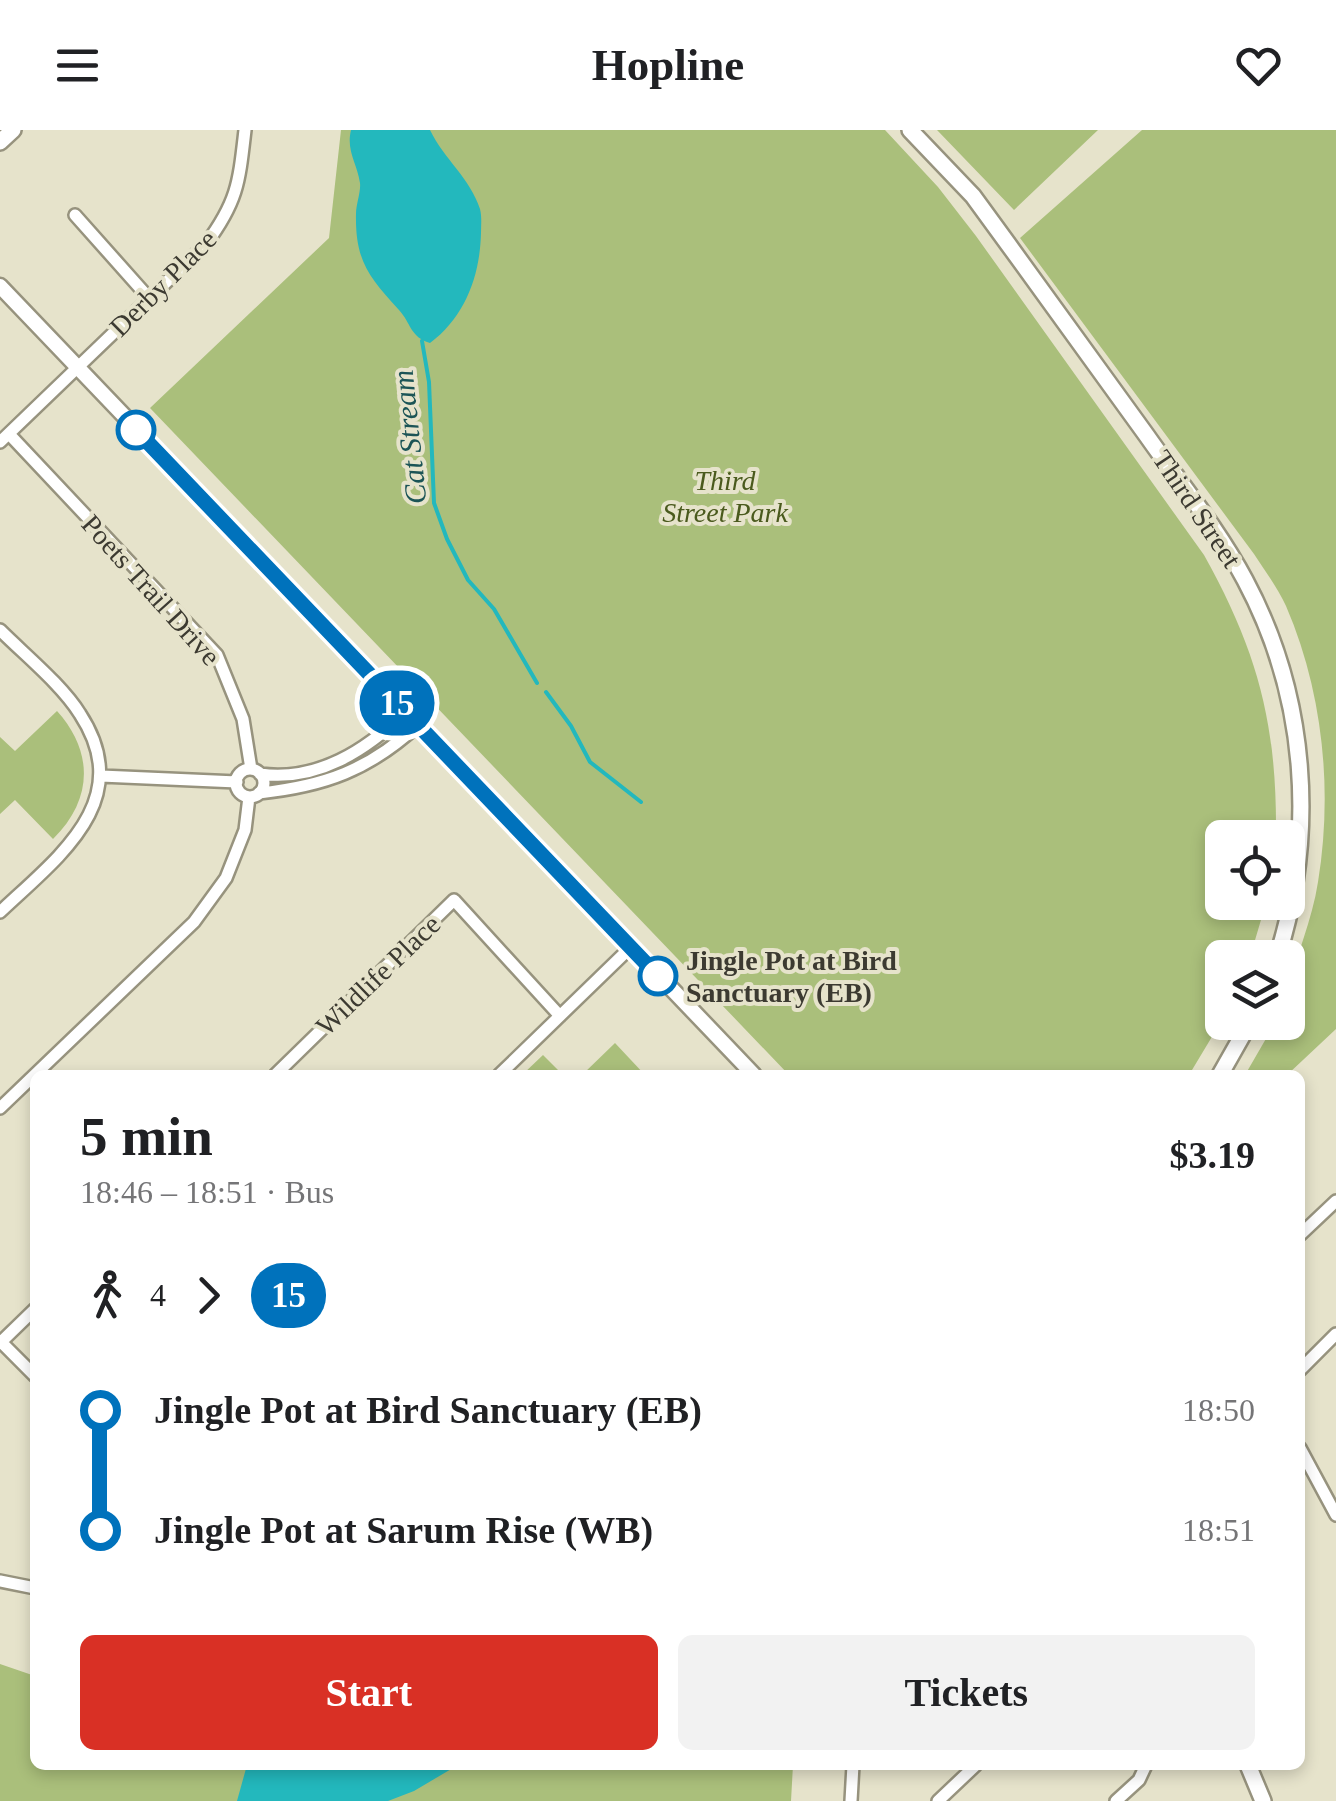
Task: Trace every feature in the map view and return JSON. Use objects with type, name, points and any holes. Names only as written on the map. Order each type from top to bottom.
[{"type":"main road","points":[[0,142],[12,130]]},
{"type":"main road","name":"Third Street","points":[[910,130],[973,196],[1008,244],[1218,534],[1261,613],[1288,693],[1300,778],[1296,878],[1281,940]]},
{"type":"main road","points":[[1223,1070],[1240,1040]]},
{"type":"main road","points":[[1250,1770],[1263,1801]]},
{"type":"street","name":"Derby Place","points":[[4,438],[206,244],[227,216],[238,191],[245,130]]},
{"type":"street","points":[[74,214],[148,297]]},
{"type":"street","points":[[0,286],[749,1070]]},
{"type":"street","name":"Poets Trail Drive","points":[[4,438],[217,654],[244,718],[256,772]]},
{"type":"street","points":[[0,630],[79,711],[95,741],[102,776],[94,809],[71,844],[0,912]]},
{"type":"street","points":[[406,712],[375,740],[344,758],[284,777],[256,772],[240,774],[236,782],[239,790],[254,795],[306,786],[351,772],[387,752],[418,725]]},
{"type":"street","points":[[40,1070],[194,922],[226,878],[254,795],[264,782],[256,772]]},
{"type":"street","points":[[102,776],[236,782]]},
{"type":"street","name":"Wildlife Place","points":[[280,1070],[454,900],[560,1016]]},
{"type":"street","points":[[505,1070],[631,947]]},
{"type":"street","points":[[0,1108],[30,1079]]},
{"type":"street","points":[[25,1084],[30,1090]]},
{"type":"street","points":[[1305,1229],[1336,1201]]},
{"type":"street","points":[[30,1314],[0,1343],[30,1371]]},
{"type":"street","points":[[1305,1365],[1336,1334]]},
{"type":"street","points":[[1305,1457],[1336,1515]]},
{"type":"street","points":[[0,1581],[30,1587]]},
{"type":"street","points":[[851,1801],[853,1770]]},
{"type":"street","points":[[938,1801],[971,1770]]},
{"type":"street","points":[[1116,1801],[1143,1770]]},
{"type":"green space","name":"Third Street Park","points":[[341,130],[885,130],[938,187],[976,236],[1204,555],[1251,657],[1268,723],[1276,820],[1205,820],[1205,920],[1261,920],[1255,940],[1205,940],[1205,1040],[1210,1040],[1192,1070],[784,1070],[150,408],[329,238]]},
{"type":"green space","points":[[937,130],[1098,130],[1014,210]]},
{"type":"green space","points":[[1142,130],[1336,130],[1336,1029],[1292,1070],[1248,1070],[1265,1040],[1305,1040],[1303,940],[1315,896],[1322,847],[1322,742],[1299,639],[1283,599],[1254,554],[1020,238]]},
{"type":"green space","points":[[57,711],[78,743],[84,776],[76,808],[53,839],[15,800],[0,814],[0,737],[15,751]]},
{"type":"green space","points":[[615,1043],[640,1070],[587,1070]]},
{"type":"green space","points":[[543,1055],[558,1070],[527,1070]]},
{"type":"green space","points":[[0,1664],[30,1674],[30,1770],[793,1770],[791,1801],[0,1801]]},
{"type":"water","points":[[351,130],[430,130],[480,209],[480,249],[474,280],[453,321],[430,343],[415,333],[372,278],[361,256],[356,230],[360,183],[351,151]]},
{"type":"water","points":[[246,1770],[450,1770],[388,1801],[237,1801]]},
{"type":"waterway","name":"Cat Stream","points":[[422,341],[429,382],[434,503],[468,580],[494,609],[537,683]]},
{"type":"waterway","name":"Cat Stream","points":[[546,692],[571,726],[590,762],[641,802]]},
{"type":"bus line","name":"15","points":[[136,430],[658,976]]},
{"type":"place","name":"Jingle Pot at Bird Sanctuary (EB)","points":[[658,976]]}]
